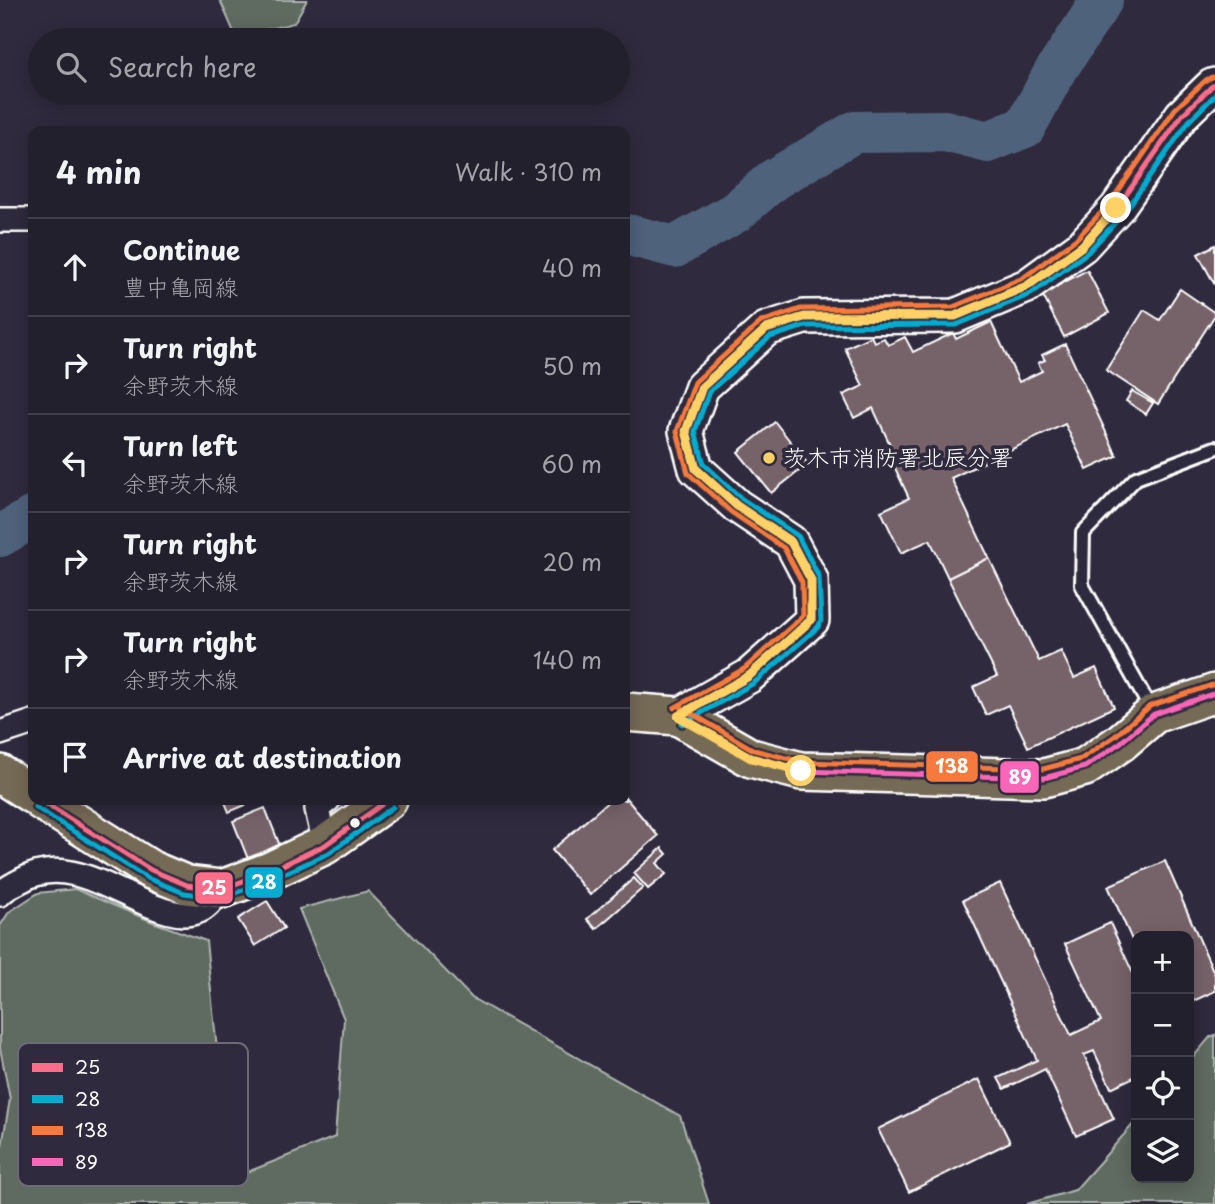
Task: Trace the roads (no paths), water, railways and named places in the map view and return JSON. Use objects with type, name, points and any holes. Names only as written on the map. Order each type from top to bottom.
[{"type":"main road","points":[[678,716],[749,676],[811,620],[811,580],[791,542],[737,506],[696,469],[686,431],[702,387],[766,329],[804,317],[955,316],[1027,286],[1082,246],[1116,208],[1182,115],[1215,85]]},
{"type":"main road","points":[[630,712],[678,716],[751,758],[801,771],[1044,778],[1084,767],[1120,743],[1154,714],[1215,693]]},
{"type":"main road","points":[[0,774],[28,792]]},
{"type":"main road","points":[[48,805],[151,870],[187,884],[222,889],[270,871],[325,845],[381,805]]},
{"type":"street","points":[[0,220],[28,220]]},
{"type":"street","points":[[0,733],[28,724]]},
{"type":"street","points":[[322,805],[317,809],[325,845]]},
{"type":"street","points":[[0,894],[34,873],[50,870],[91,878],[145,905],[180,916],[202,911],[222,889]]},
{"type":"lane","points":[[1154,714],[1082,585],[1083,533],[1136,478],[1215,448]]},
{"type":"waterway","points":[[630,236],[675,247],[736,212],[773,180],[854,132],[945,131],[988,142],[1025,127],[1053,75],[1102,0]]},
{"type":"waterway","points":[[0,536],[28,520]]},
{"type":"place","name":"茨木市消防署北辰分署","points":[[769,458]]}]
